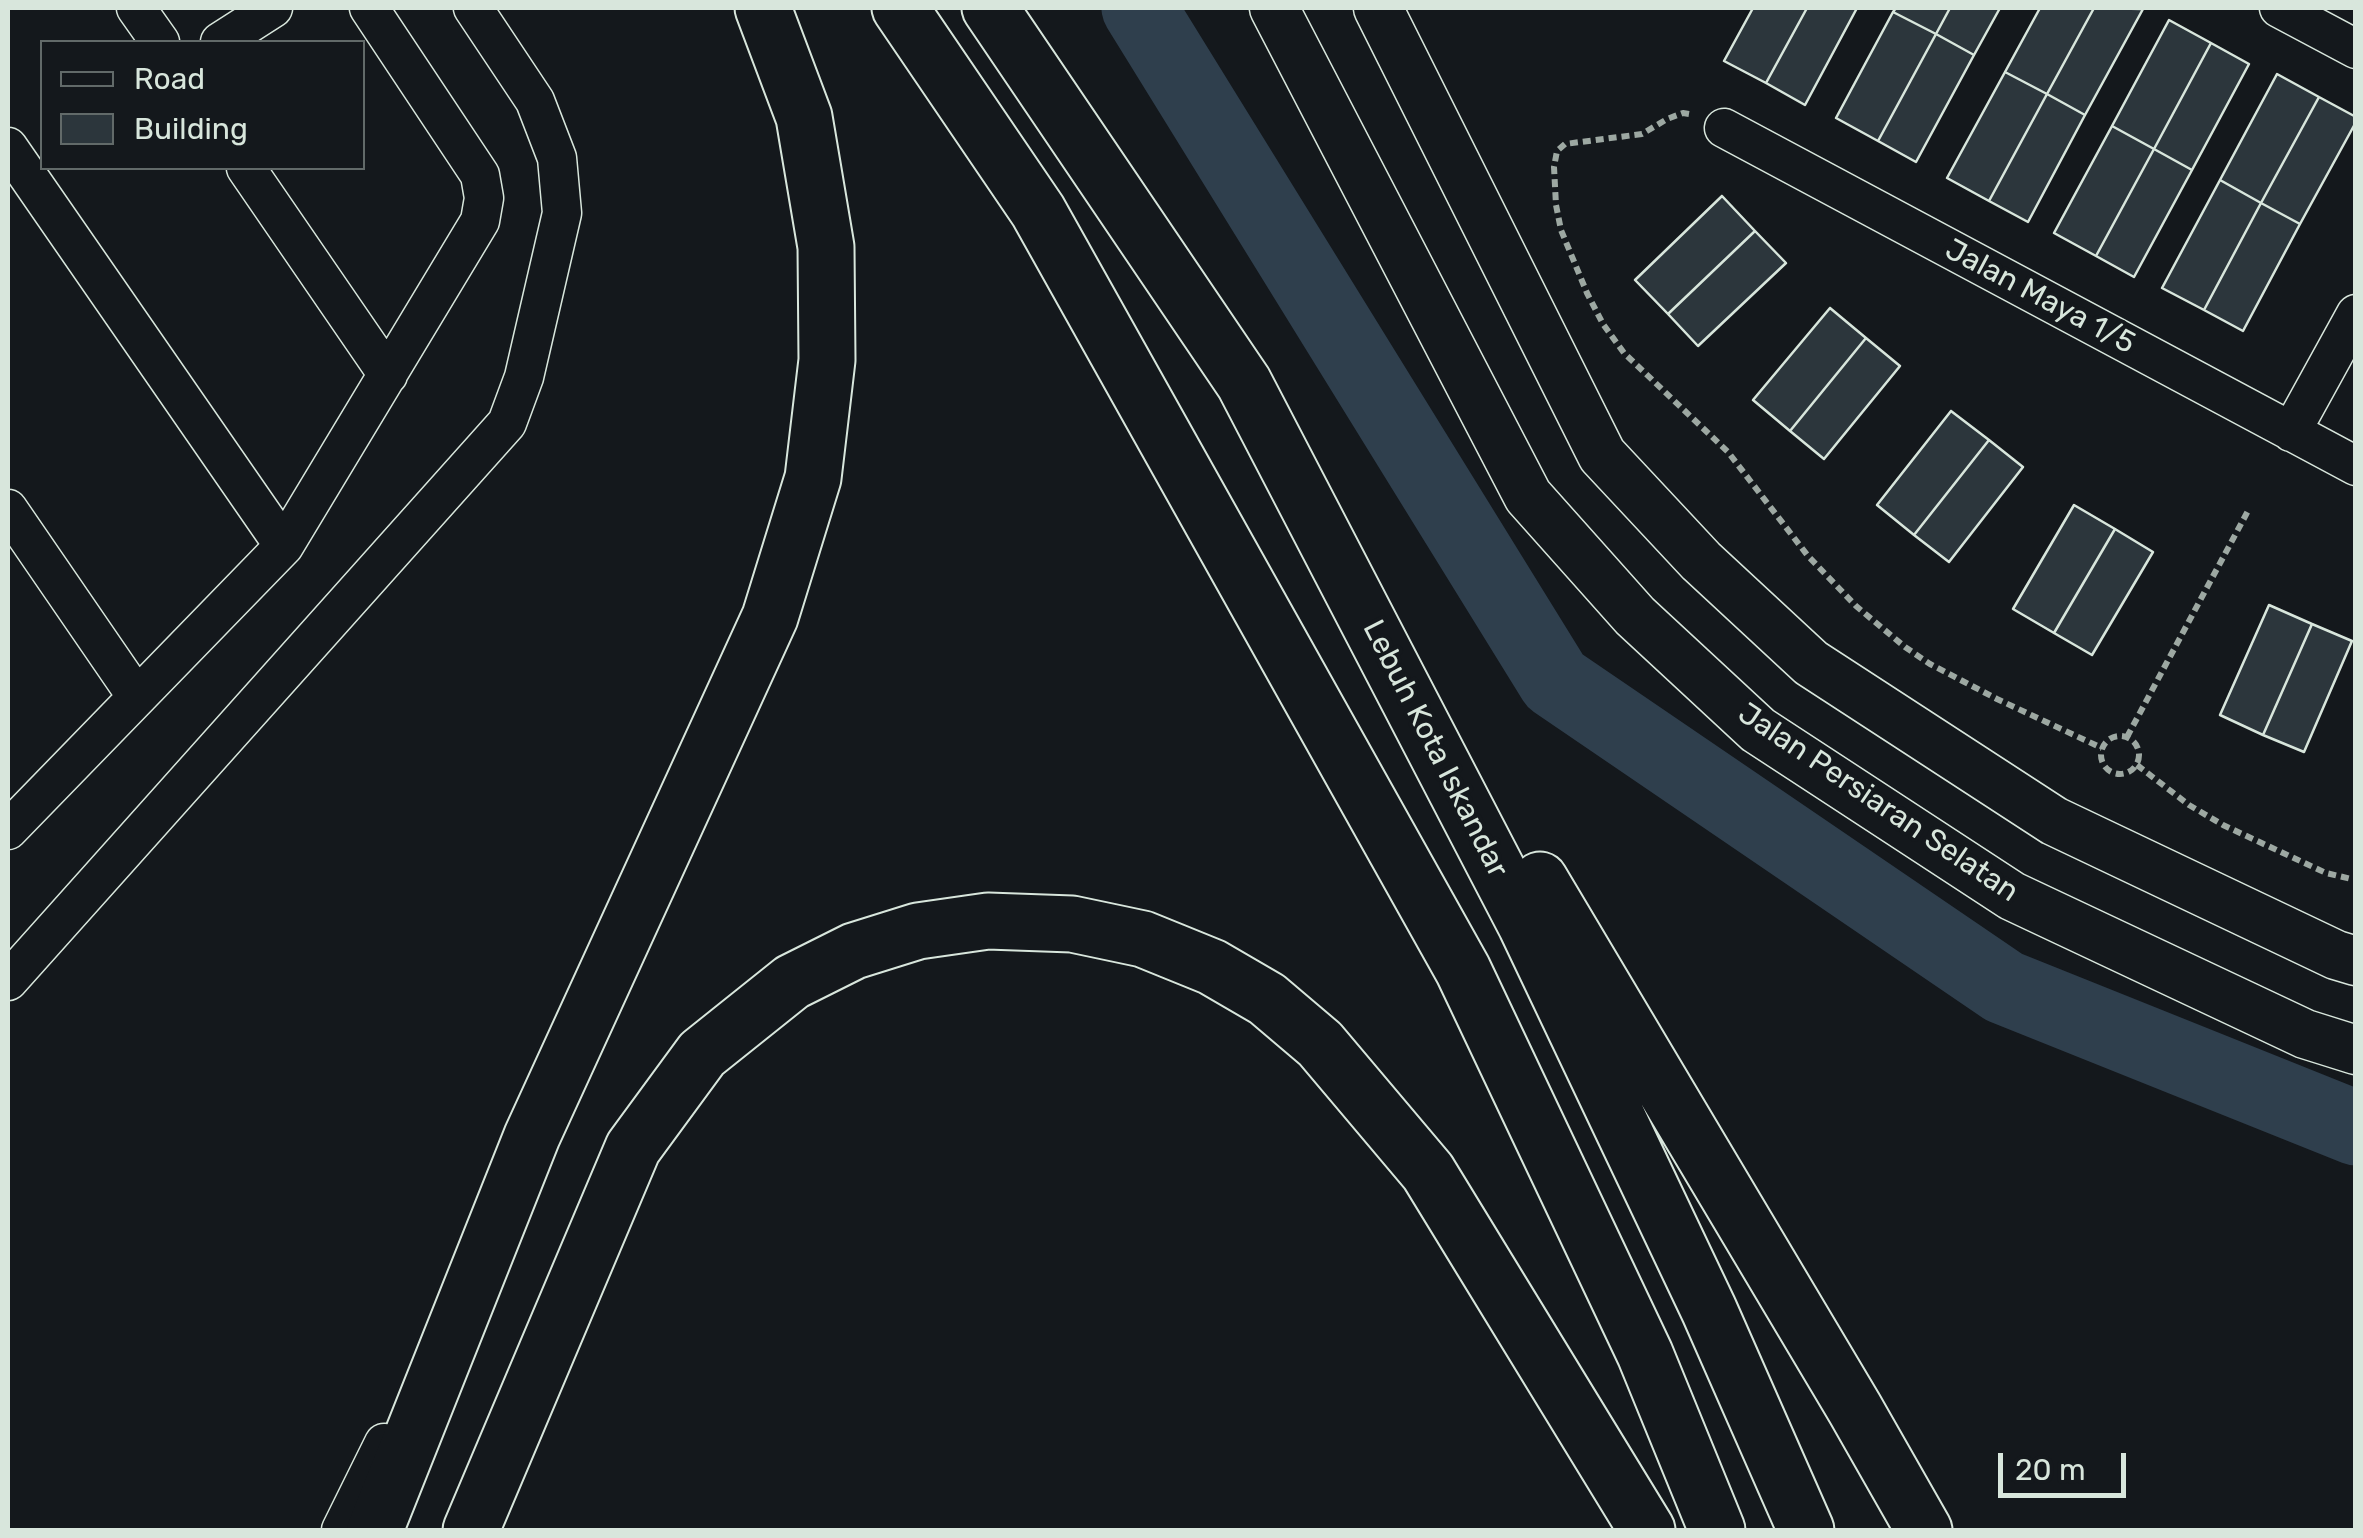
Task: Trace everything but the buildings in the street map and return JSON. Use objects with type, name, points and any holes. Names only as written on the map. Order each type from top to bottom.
[{"type":"highway","points":[[375,1530],[532,1136],[770,616],[814,478],[827,360],[826,247],[804,117],[763,8]]},
{"type":"highway","points":[[900,8],[1038,212],[1463,970],[1646,1354],[1717,1530]]},
{"type":"highway","name":"Lebuh Kota Iskandar","points":[[990,8],[1244,383],[1526,925],[1709,1310],[1806,1530]]},
{"type":"highway","points":[[1244,383],[1924,1530]]},
{"type":"highway","points":[[471,1530],[633,1148],[702,1054],[792,982],[854,951],[918,931],[988,921],[1072,924],[1143,939],[1226,975],[1267,1000],[1320,1044],[1428,1172],[1647,1530]]},
{"type":"street","points":[[136,8],[159,40]]},
{"type":"street","points":[[223,40],[273,8]]},
{"type":"street","points":[[8,830],[284,546],[480,221],[484,198],[480,175],[369,8]]},
{"type":"street","points":[[8,982],[507,424],[524,376],[562,213],[557,158],[535,101],[474,8]]},
{"type":"street","name":"Jalan Persiaran Selatan","points":[[1274,8],[1528,496],[1635,616],[1758,730],[2012,896],[2304,1034],[2356,1050]]},
{"type":"street","points":[[1378,8],[1602,455],[1701,561],[1811,664],[2054,821],[2356,961]]},
{"type":"street","points":[[2278,8],[2356,48]]},
{"type":"street","name":"Jalan Maya 1/5","points":[[1724,128],[2356,466]]},
{"type":"street","points":[[21,166],[284,546]]},
{"type":"street","points":[[247,170],[388,375]]},
{"type":"street","points":[[2291,432],[2356,314]]},
{"type":"street","points":[[8,509],[137,698]]},
{"type":"street","points":[[341,1530],[532,1136]]},
{"type":"path","points":[[1724,128],[1683,113],[1642,134],[1565,144],[1557,152],[1554,167],[1561,230],[1604,324],[1624,353],[1728,452],[1808,556],[1856,606],[1930,664],[2102,748]]},
{"type":"path","points":[[2127,738],[2249,509]]},
{"type":"path","points":[[2127,738],[2136,744],[2137,765],[2130,772],[2109,771],[2100,756],[2102,748],[2108,740],[2127,738]]},
{"type":"path","points":[[2137,765],[2188,805],[2223,825],[2326,873],[2356,880]]},
{"type":"waterway","points":[[1139,8],[1555,681],[2004,987],[2356,1128]]}]
